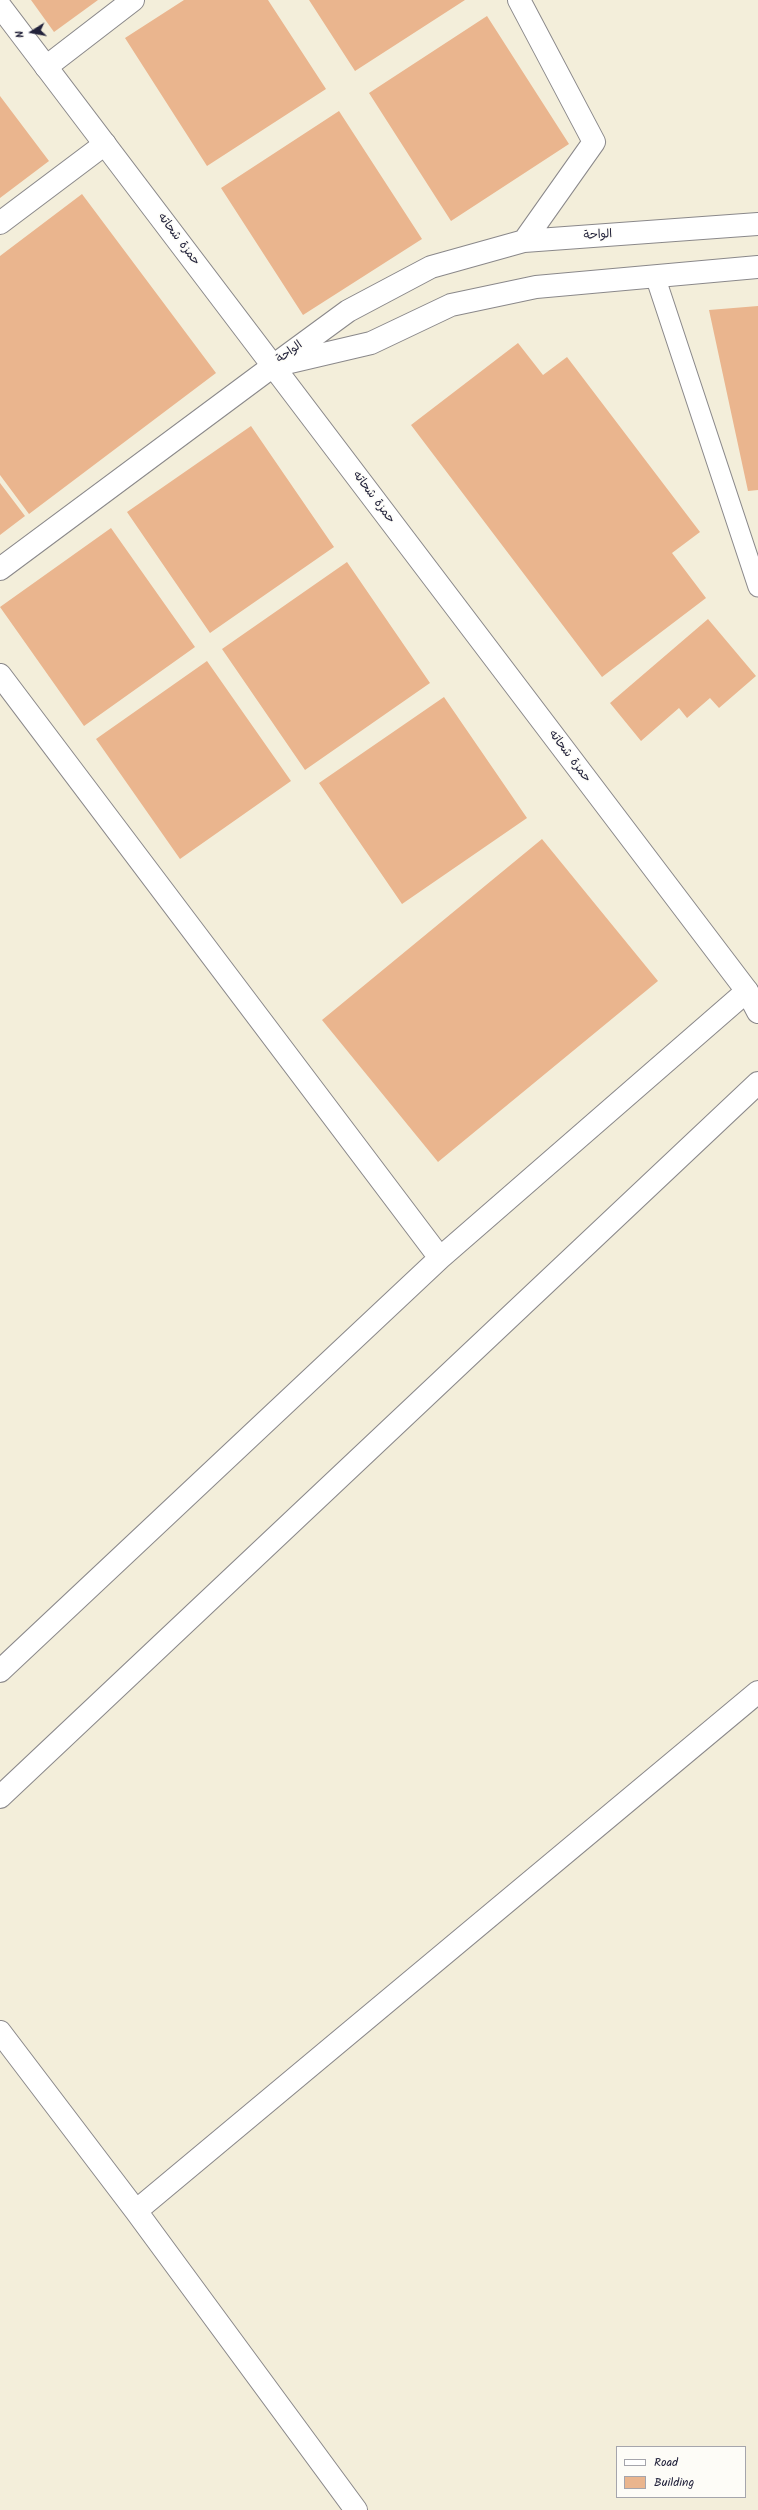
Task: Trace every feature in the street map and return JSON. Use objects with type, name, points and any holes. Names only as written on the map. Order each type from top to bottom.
[{"type":"street","points":[[46,67],[133,0]]},
{"type":"street","points":[[519,0],[594,142],[524,241]]},
{"type":"street","name":"حمزة شحاته","points":[[0,6],[752,996],[758,1012]]},
{"type":"street","points":[[0,223],[105,144]]},
{"type":"street","name":"الواحة","points":[[273,366],[348,311],[431,267],[524,241],[758,224]]},
{"type":"street","name":"الواحة","points":[[273,366],[371,343],[451,305],[536,287],[758,267]]},
{"type":"street","points":[[0,569],[273,366]]},
{"type":"street","points":[[0,675],[440,1258]]},
{"type":"street","points":[[0,1671],[440,1258],[752,996]]},
{"type":"street","points":[[0,1797],[758,1084]]},
{"type":"street","points":[[136,2211],[758,1692]]},
{"type":"street","points":[[0,2032],[136,2211],[356,2510]]},
{"type":"lane","points":[[655,276],[758,587]]},
{"type":"building","points":[[31,0],[98,0],[54,32]]},
{"type":"building","points":[[184,0],[268,0],[326,89],[207,166],[125,38]]},
{"type":"building","points":[[309,0],[465,0],[355,71]]},
{"type":"building","points":[[487,16],[569,144],[451,221],[369,93]]},
{"type":"building","points":[[0,96],[49,161],[0,198]]},
{"type":"building","points":[[339,111],[422,239],[303,315],[221,188]]},
{"type":"building","points":[[82,194],[216,373],[29,514],[0,475],[0,256]]},
{"type":"building","points":[[758,306],[758,490],[748,491],[709,310]]},
{"type":"building","points":[[518,343],[543,375],[567,357],[700,532],[672,553],[706,598],[602,677],[411,425]]},
{"type":"building","points":[[251,426],[334,547],[210,633],[127,512]]},
{"type":"building","points":[[0,483],[25,516],[0,535]]},
{"type":"building","points":[[111,528],[195,647],[84,726],[0,607]]},
{"type":"building","points":[[347,562],[430,683],[305,770],[222,649]]},
{"type":"building","points":[[708,619],[756,676],[719,708],[710,698],[687,718],[679,708],[641,741],[610,703]]},
{"type":"building","points":[[207,661],[291,781],[180,859],[96,739]]},
{"type":"building","points":[[444,697],[527,818],[402,904],[319,783]]},
{"type":"building","points":[[542,839],[658,981],[438,1162],[322,1020]]}]
